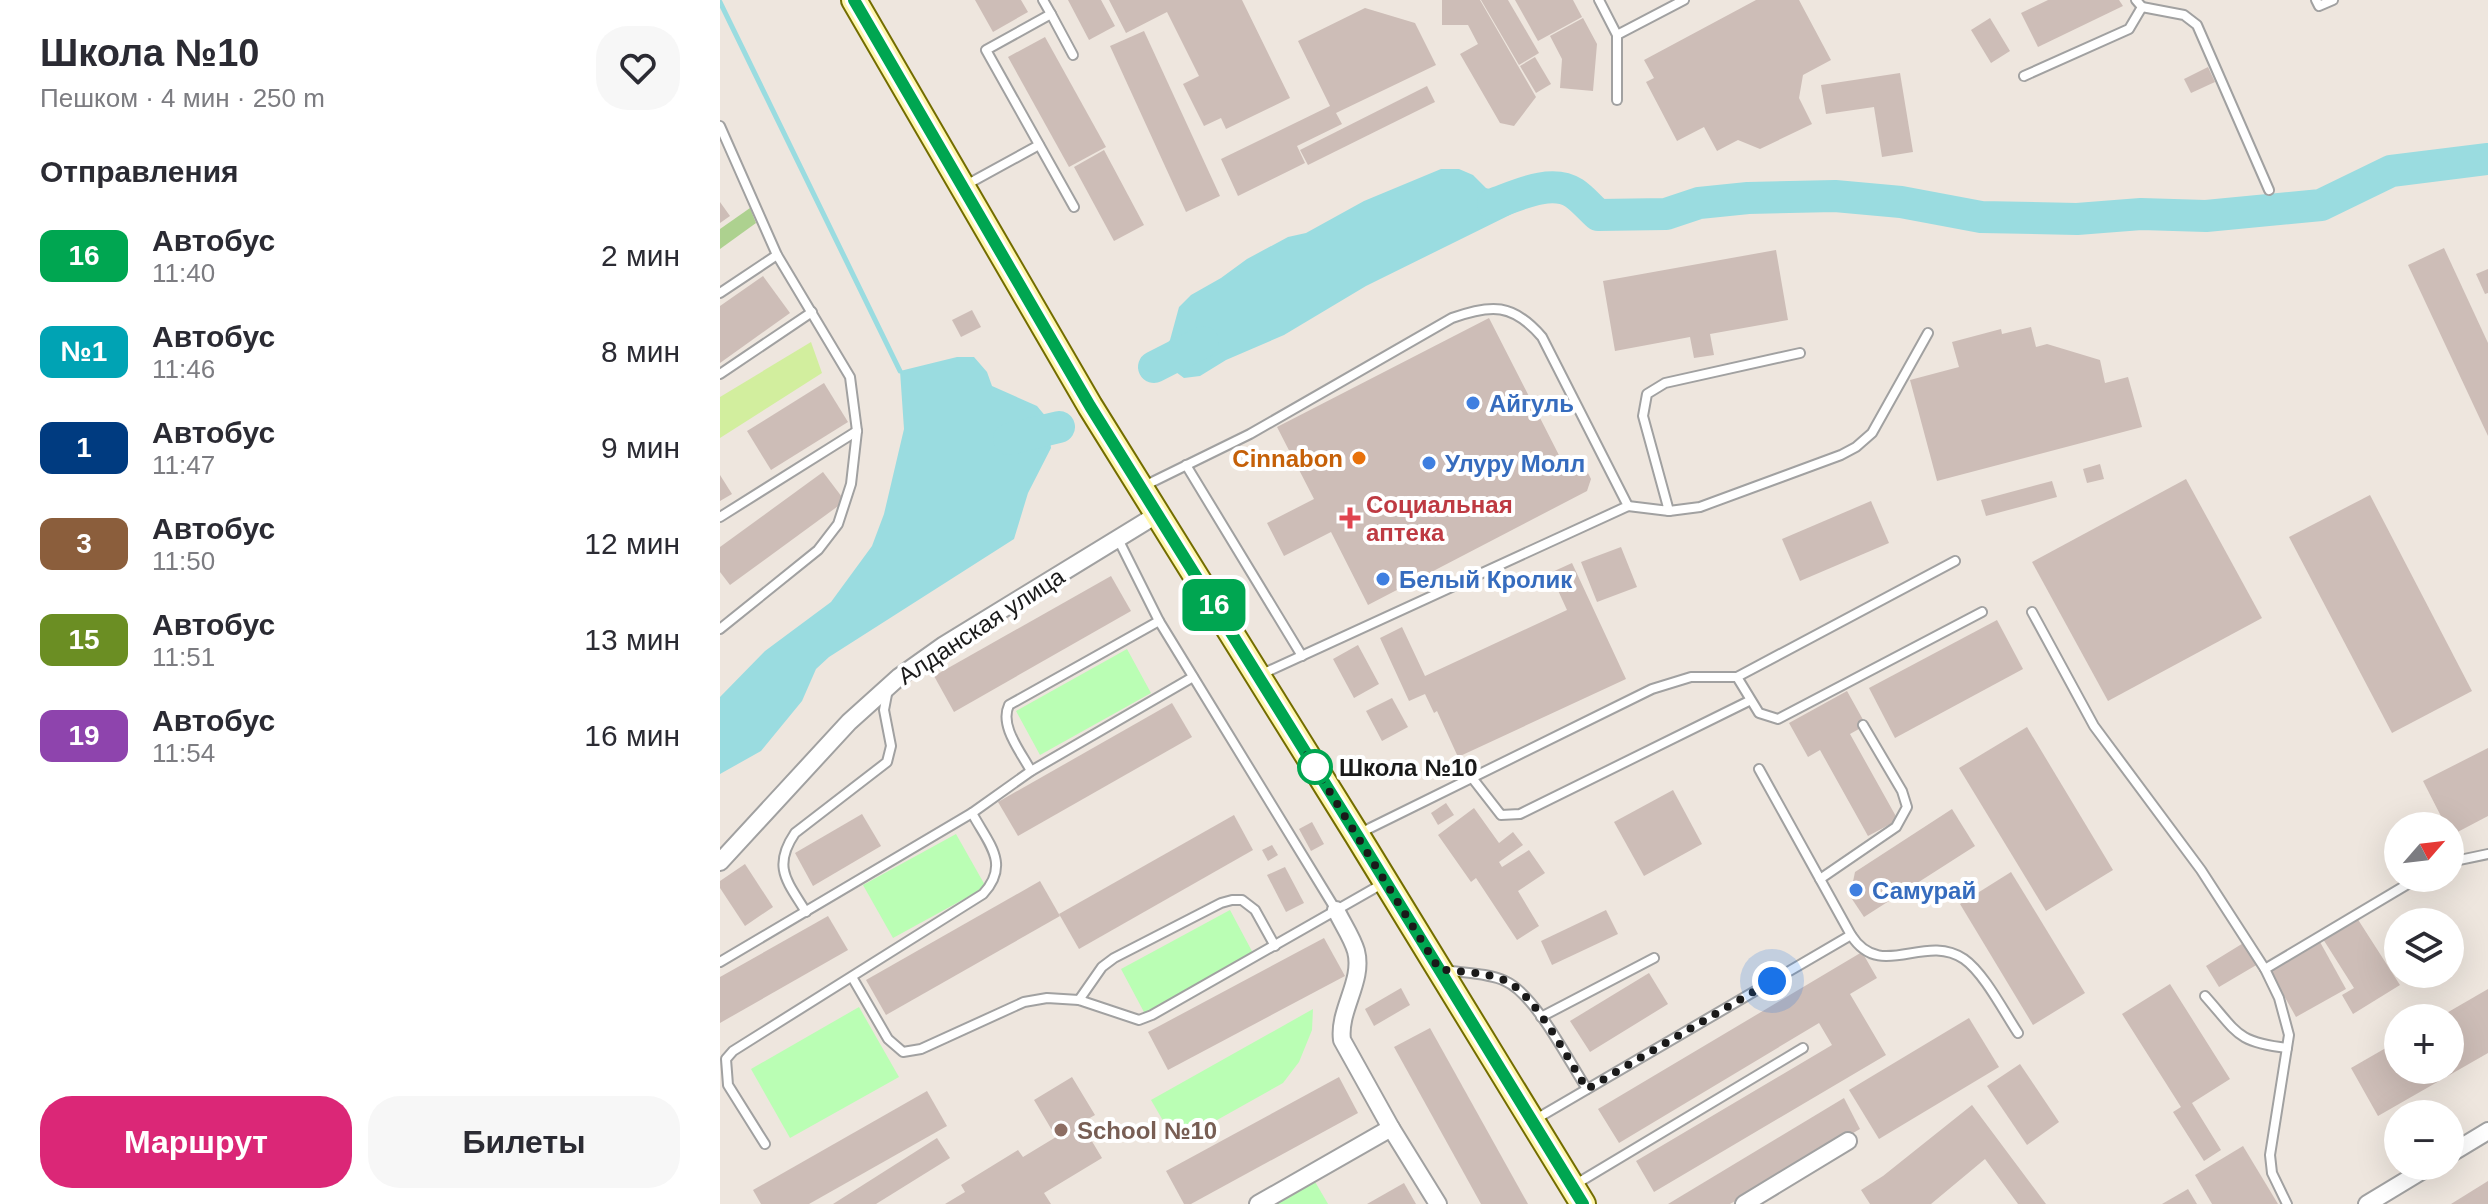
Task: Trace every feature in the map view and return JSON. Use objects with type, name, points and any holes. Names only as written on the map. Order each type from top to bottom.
[{"type":"street","points":[[854,0],[1090,406],[1577,1195]]},
{"type":"street","name":"Алданская улица","points":[[720,862],[849,722],[888,687],[944,645],[1158,514]]},
{"type":"street","points":[[1336,910],[1356,951],[1357,963],[1340,1025],[1342,1040],[1438,1204]]},
{"type":"street","points":[[1258,1204],[1391,1128]]},
{"type":"street","points":[[2464,1146],[2488,1131]]},
{"type":"street","points":[[1744,1204],[1848,1141]]},
{"type":"street","points":[[2367,1204],[2407,1180]]},
{"type":"lane","points":[[1043,0],[1073,55]]},
{"type":"lane","points":[[1599,0],[1617,35],[1617,100]]},
{"type":"lane","points":[[1617,35],[1684,0]]},
{"type":"lane","points":[[2316,0],[2319,6],[2333,0]]},
{"type":"lane","points":[[2024,76],[2129,29],[2139,4],[2184,15],[2197,25],[2269,190]]},
{"type":"lane","points":[[1051,14],[986,50],[1074,207]]},
{"type":"lane","points":[[720,126],[724,148],[777,255],[850,377],[857,431],[851,484],[838,524],[818,550],[720,629]]},
{"type":"lane","points":[[962,187],[1039,145]]},
{"type":"lane","points":[[720,293],[777,255]]},
{"type":"lane","points":[[1141,487],[1250,434],[1452,318],[1482,308],[1507,311],[1529,323],[1542,337],[1628,506]]},
{"type":"lane","points":[[720,374],[812,312]]},
{"type":"lane","points":[[1257,676],[1628,506],[1669,511],[1700,507],[1841,455],[1872,433],[1928,333]]},
{"type":"lane","points":[[1669,511],[1643,416],[1647,394],[1665,383],[1800,353]]},
{"type":"lane","points":[[720,517],[857,431]]},
{"type":"lane","points":[[1186,465],[1302,656]]},
{"type":"lane","points":[[1118,538],[1159,621],[1336,910]]},
{"type":"lane","points":[[1357,835],[1652,689],[1691,677],[1737,677],[1955,561]]},
{"type":"lane","points":[[1737,677],[1759,713],[1778,719],[1982,612]]},
{"type":"lane","points":[[2032,612],[2094,726],[2201,870],[2265,969],[2289,1035],[2270,1155],[2272,1173],[2287,1204]]},
{"type":"lane","points":[[1031,771],[1006,724],[1004,714],[1009,705],[1159,621]]},
{"type":"lane","points":[[720,962],[972,813],[1031,771],[1193,677]]},
{"type":"lane","points":[[806,912],[784,876],[782,861],[785,848],[795,833],[887,762],[891,746],[884,710],[888,687]]},
{"type":"lane","points":[[1473,779],[1501,815],[1520,814],[1749,701]]},
{"type":"lane","points":[[1820,879],[1896,827],[1907,807],[1902,791],[1863,725]]},
{"type":"lane","points":[[1759,769],[1860,948],[1881,957],[1931,950],[1961,957],[1973,966],[2018,1033]]},
{"type":"lane","points":[[765,1144],[728,1085],[726,1059],[733,1051],[983,894],[993,883],[998,870],[997,860],[972,813]]},
{"type":"lane","points":[[2464,859],[2488,854]]},
{"type":"lane","points":[[852,977],[888,1039],[903,1052],[921,1049],[1024,1002],[1047,998],[1079,1000],[1139,1020],[1386,881]]},
{"type":"lane","points":[[2265,969],[2394,892]]},
{"type":"lane","points":[[1079,1000],[1102,967],[1114,958],[1221,903],[1242,900],[1249,904],[1275,946]]},
{"type":"lane","points":[[1531,1121],[1851,935]]},
{"type":"lane","points":[[1541,1017],[1654,958]]},
{"type":"lane","points":[[1439,969],[1503,979],[1518,988],[1541,1017],[1587,1089]]},
{"type":"lane","points":[[2205,996],[2241,1037],[2259,1045],[2287,1048]]},
{"type":"lane","points":[[1577,1195],[1803,1048]]},
{"type":"green space","points":[[750,208],[756,223],[720,249],[720,229]]},
{"type":"green space","points":[[811,342],[822,373],[720,438],[720,397]]},
{"type":"green space","points":[[1127,649],[1151,693],[1040,755],[1016,711]]},
{"type":"green space","points":[[956,834],[986,887],[893,938],[863,885]]},
{"type":"green space","points":[[1230,910],[1254,955],[1145,1014],[1121,969]]},
{"type":"green space","points":[[859,1007],[899,1077],[790,1138],[751,1069]]},
{"type":"green space","points":[[1313,1009],[1312,1030],[1299,1062],[1283,1083],[1176,1143],[1151,1100]]},
{"type":"green space","points":[[1314,1180],[1328,1204],[1271,1204]]},
{"type":"water","points":[[1441,169],[1459,169],[1473,175],[1486,188],[1502,193],[1533,189],[1532,204],[1366,286],[1284,335],[1226,360],[1200,376],[1184,378],[1157,358],[1170,340],[1179,307],[1191,295],[1288,237],[1306,233],[1364,201]]},
{"type":"water","points":[[957,357],[974,357],[987,372],[992,386],[1037,406],[1047,418],[1051,448],[1028,493],[1014,539],[829,657],[816,669],[802,701],[761,751],[720,774],[720,697],[765,651],[831,602],[872,546],[884,514],[904,429],[900,371]]},
{"type":"building","points":[[975,0],[1021,0],[1028,12],[993,32]]},
{"type":"building","points":[[1068,0],[1101,0],[1115,26],[1089,40]]},
{"type":"building","points":[[1109,0],[1242,0],[1290,98],[1226,129],[1221,118],[1204,126],[1183,84],[1199,76],[1167,12],[1126,33]]},
{"type":"building","points":[[1442,0],[1480,0],[1536,97],[1514,126],[1500,123],[1460,54],[1478,44],[1468,25],[1442,25]]},
{"type":"building","points":[[1481,0],[1508,0],[1539,53],[1519,65]]},
{"type":"building","points":[[1515,0],[1573,0],[1582,17],[1538,41]]},
{"type":"building","points":[[1756,0],[1799,0],[1831,60],[1803,75],[1799,98],[1812,124],[1760,149],[1738,140],[1717,151],[1704,127],[1677,141],[1646,82],[1654,78],[1644,60]]},
{"type":"building","points":[[2048,0],[2119,0],[2123,6],[2038,47],[2021,13]]},
{"type":"building","points":[[1365,8],[1415,23],[1436,65],[1336,113],[1342,124],[1297,146],[1305,163],[1238,196],[1221,159],[1330,106],[1298,41]]},
{"type":"building","points":[[1583,18],[1597,44],[1593,91],[1560,88],[1562,59],[1550,36]]},
{"type":"building","points":[[1990,18],[2010,51],[1991,63],[1971,30]]},
{"type":"building","points":[[1144,31],[1220,196],[1186,212],[1110,46]]},
{"type":"building","points":[[1045,37],[1106,147],[1069,167],[1008,57]]},
{"type":"building","points":[[1535,57],[1551,84],[1536,93],[1520,66]]},
{"type":"building","points":[[2208,67],[2215,82],[2191,93],[2184,79]]},
{"type":"building","points":[[1900,73],[1913,152],[1882,157],[1874,107],[1826,114],[1821,85]]},
{"type":"building","points":[[1427,86],[1435,102],[1308,165],[1300,150]]},
{"type":"building","points":[[1104,150],[1144,225],[1114,241],[1074,167]]},
{"type":"building","points":[[720,202],[730,216],[720,223]]},
{"type":"building","points":[[2444,248],[2488,343],[2488,436],[2408,265]]},
{"type":"building","points":[[1776,250],[1788,320],[1710,334],[1714,355],[1694,358],[1690,337],[1615,351],[1603,281]]},
{"type":"building","points":[[2488,269],[2488,293],[2485,294],[2476,274]]},
{"type":"building","points":[[763,276],[790,313],[720,363],[720,306]]},
{"type":"building","points":[[972,310],[981,327],[961,337],[952,320]]},
{"type":"building","name":"Улуру Молл","points":[[1489,318],[1565,467],[1581,459],[1591,479],[1587,491],[1368,605],[1331,532],[1284,556],[1267,523],[1314,499],[1277,427]]},
{"type":"building","points":[[2031,327],[2036,347],[2047,344],[2100,360],[2105,383],[2128,377],[2142,427],[1937,481],[1910,380],[1959,367],[1952,342],[2001,329],[2002,334]]},
{"type":"building","points":[[824,383],[848,422],[771,470],[747,431]]},
{"type":"building","points":[[2100,464],[2104,479],[2087,483],[2083,469]]},
{"type":"building","points":[[823,472],[845,501],[730,585],[720,572],[720,547]]},
{"type":"building","points":[[720,475],[732,494],[720,501]]},
{"type":"building","points":[[2186,479],[2262,618],[2108,701],[2032,562]]},
{"type":"building","points":[[2052,481],[2057,497],[1986,516],[1981,500]]},
{"type":"building","points":[[2370,495],[2472,691],[2392,733],[2289,537]]},
{"type":"building","points":[[1871,501],[1889,543],[1800,581],[1782,539]]},
{"type":"building","points":[[1621,547],[1637,587],[1597,602],[1581,562]]},
{"type":"building","points":[[1572,563],[1626,679],[1458,757],[1437,711],[1434,713],[1425,694],[1409,701],[1380,638],[1402,627],[1425,676],[1567,610],[1550,573]]},
{"type":"building","points":[[1111,576],[1131,611],[954,712],[934,676]]},
{"type":"building","points":[[1997,620],[2023,669],[1895,738],[1869,688]]},
{"type":"building","points":[[1358,645],[1379,684],[1354,698],[1333,659]]},
{"type":"building","points":[[1847,691],[1866,725],[1850,734],[1898,820],[1868,836],[1820,750],[1808,757],[1789,723]]},
{"type":"building","points":[[1392,698],[1408,727],[1382,741],[1366,711]]},
{"type":"building","points":[[1172,703],[1192,737],[1018,836],[998,802]]},
{"type":"building","points":[[2027,727],[2113,870],[2046,911],[1959,768]]},
{"type":"building","points":[[2488,748],[2488,816],[2464,829],[2464,812],[2439,812],[2423,781]]},
{"type":"building","points":[[1673,790],[1702,844],[1644,876],[1614,822]]},
{"type":"building","points":[[1446,803],[1454,815],[1438,825],[1431,813]]},
{"type":"building","points":[[1474,808],[1499,843],[1513,832],[1523,845],[1499,862],[1502,867],[1529,850],[1545,873],[1518,891],[1539,926],[1517,940],[1476,878],[1471,882],[1438,835]]},
{"type":"building","points":[[1952,809],[1975,846],[1864,917],[1850,896],[1855,872]]},
{"type":"building","points":[[862,814],[881,846],[813,886],[795,853]]},
{"type":"building","points":[[1234,815],[1253,850],[1079,949],[1059,914]]},
{"type":"building","points":[[1312,822],[1324,844],[1311,851],[1299,829]]},
{"type":"building","points":[[1272,845],[1278,855],[1268,861],[1262,850]]},
{"type":"building","points":[[745,864],[773,907],[745,926],[720,888],[720,881]]},
{"type":"building","points":[[1285,867],[1304,903],[1286,912],[1267,875]]},
{"type":"building","points":[[2011,872],[2085,993],[2033,1025],[1960,904]]},
{"type":"building","points":[[1040,881],[1060,916],[886,1015],[866,980]]},
{"type":"building","points":[[1606,910],[1618,934],[1552,965],[1541,941]]},
{"type":"building","points":[[828,916],[848,950],[720,1023],[720,977]]},
{"type":"building","points":[[2357,918],[2384,960],[2384,988],[2395,988],[2353,1014],[2342,995],[2354,988],[2323,939]]},
{"type":"building","points":[[1324,938],[1345,976],[1168,1070],[1148,1032]]},
{"type":"building","points":[[2245,942],[2258,964],[2219,987],[2206,966]]},
{"type":"building","points":[[2320,942],[2346,989],[2296,1017],[2270,971]]},
{"type":"building","points":[[1862,952],[1877,978],[1850,994],[1886,1055],[1654,1192],[1636,1161],[1832,1045],[1819,1023],[1619,1143],[1598,1109]]},
{"type":"building","points":[[1649,973],[1668,1004],[1590,1052],[1570,1021]]},
{"type":"building","points":[[2170,984],[2230,1079],[2192,1103],[2221,1150],[2204,1161],[2173,1112],[2181,1107],[2122,1014]]},
{"type":"building","points":[[1401,988],[1410,1005],[1374,1026],[1365,1009]]},
{"type":"building","points":[[2488,989],[2488,1053],[2464,1067],[2464,1004]]},
{"type":"building","points":[[1969,1018],[1999,1067],[1879,1139],[1849,1090]]},
{"type":"building","points":[[1430,1028],[1528,1204],[1481,1204],[1394,1047]]},
{"type":"building","points":[[2384,1049],[2384,1084],[2434,1084],[2406,1100],[2384,1100],[2384,1113],[2378,1116],[2351,1068]]},
{"type":"building","points":[[2020,1064],[2059,1122],[2027,1145],[1987,1086]]},
{"type":"building","points":[[1072,1077],[1095,1115],[1081,1123],[1102,1158],[1044,1193],[1051,1204],[945,1204],[965,1192],[961,1185],[1018,1150],[1023,1157],[1056,1137],[1034,1100]]},
{"type":"building","points":[[1339,1077],[1358,1113],[1191,1204],[1184,1204],[1166,1171]]},
{"type":"building","points":[[927,1091],[947,1126],[809,1204],[761,1204],[753,1190]]},
{"type":"building","points":[[1844,1098],[1860,1129],[1730,1204],[1668,1204]]},
{"type":"building","points":[[1972,1105],[2046,1204],[2018,1204],[1985,1159],[1931,1204],[1870,1204],[1861,1190]]},
{"type":"building","points":[[937,1138],[950,1158],[876,1204],[833,1204]]},
{"type":"building","points":[[2243,1146],[2278,1204],[2212,1204],[2195,1175]]},
{"type":"building","points":[[2488,1181],[2488,1204],[2451,1204]]},
{"type":"building","points":[[1404,1183],[1416,1204],[1367,1204]]},
{"type":"building","points":[[2188,1189],[2197,1204],[2162,1204]]},
{"type":"waterway","points":[[720,2],[900,371]]},
{"type":"waterway","points":[[1493,204],[1534,190],[1555,187],[1574,193],[1598,215],[1666,214],[1699,203],[1748,198],[1835,196],[1901,202],[1981,217],[2077,219],[2141,214],[2206,216],[2321,205],[2391,171],[2488,159]]},
{"type":"waterway","points":[[1154,367],[1203,342]]},
{"type":"waterway","points":[[1009,439],[1059,427]]},
{"type":"bus line","name":"16","points":[[854,0],[1090,406],[1583,1204]]},
{"type":"place","name":"Айгуль","points":[[1473,403]]},
{"type":"place","name":"Cinnabon","points":[[1359,458]]},
{"type":"place","name":"Улуру Молл","points":[[1429,463]]},
{"type":"place","name":"Социальная аптека","points":[[1350,518]]},
{"type":"place","name":"Белый Кролик","points":[[1383,579]]},
{"type":"place","name":"Школа №10","points":[[1315,767]]},
{"type":"place","name":"Самурай","points":[[1856,890]]},
{"type":"place","name":"School №10","points":[[1061,1130]]},
{"type":"route","points":[[1315,767],[1307,755],[1439,969],[1503,979],[1518,988],[1531,1001],[1587,1089],[1772,981]]}]
